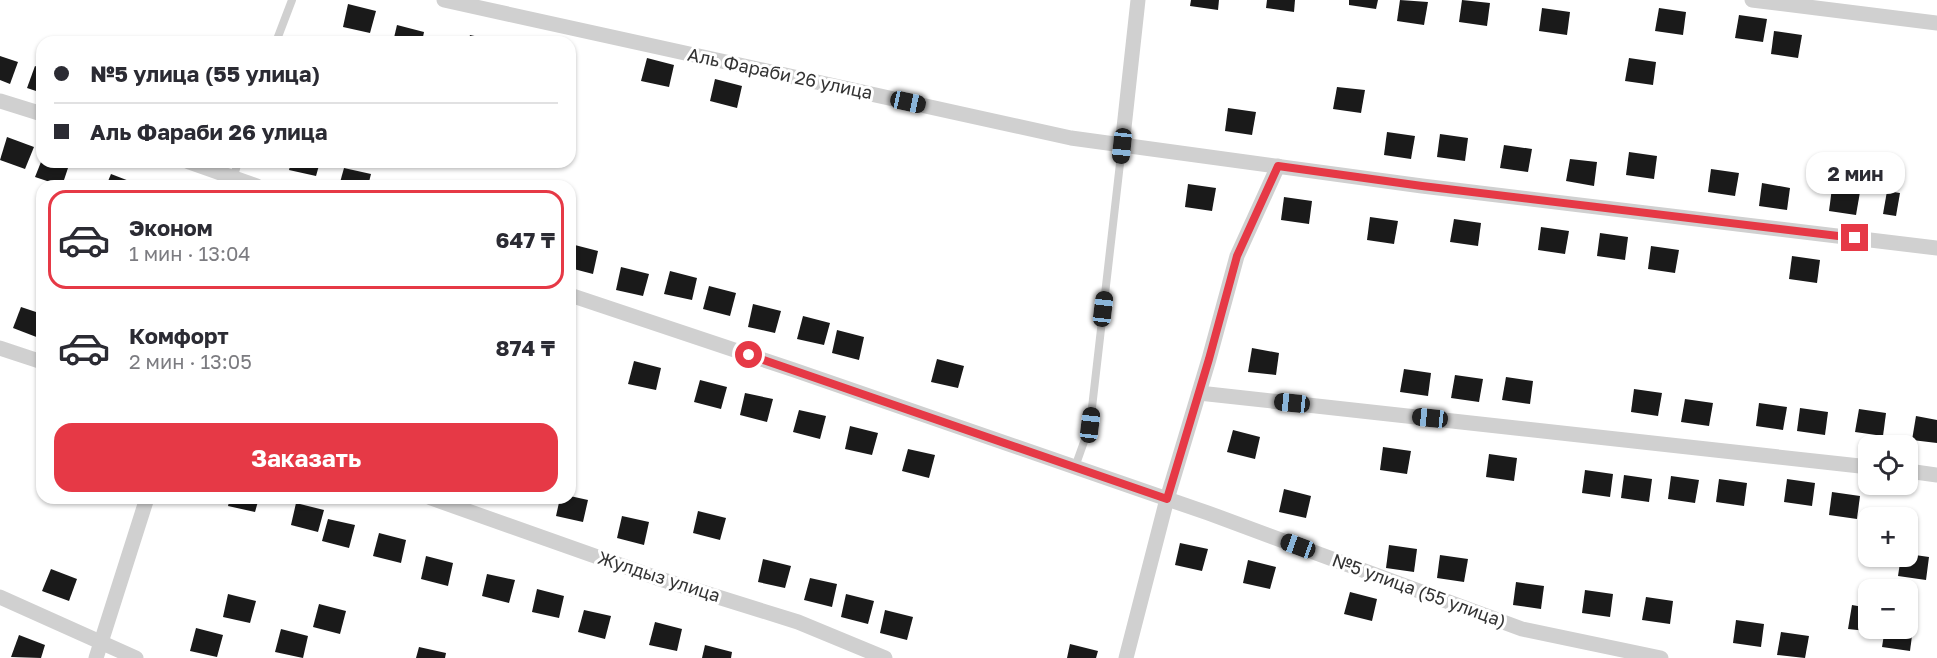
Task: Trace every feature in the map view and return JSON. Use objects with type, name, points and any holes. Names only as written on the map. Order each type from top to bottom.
[{"type":"street","name":"Аль Фараби 26 улица","points":[[444,0],[1071,138],[1434,187],[1937,248]]},
{"type":"street","points":[[1122,146],[1138,0]]},
{"type":"street","points":[[1752,0],[1937,23]]},
{"type":"street","points":[[0,101],[36,112]]},
{"type":"street","points":[[1126,658],[1167,499],[1237,256],[1278,166]]},
{"type":"street","points":[[210,168],[235,175]]},
{"type":"street","name":"№5 улица (55 улица)","points":[[576,297],[1167,499],[1522,629],[1661,658]]},
{"type":"street","points":[[0,348],[36,360]]},
{"type":"street","points":[[1199,393],[1858,466]]},
{"type":"street","points":[[1918,472],[1937,475]]},
{"type":"street","points":[[96,658],[145,504]]},
{"type":"street","name":"Жулдыз улица","points":[[449,504],[657,578],[798,622],[885,658]]},
{"type":"street","points":[[0,597],[136,658]]},
{"type":"lane","points":[[278,36],[292,0]]},
{"type":"lane","points":[[1075,467],[1090,425],[1122,146]]},
{"type":"building","points":[[1191,0],[1219,0],[1218,10],[1190,6]]},
{"type":"building","points":[[1267,0],[1295,0],[1294,12],[1266,8]]},
{"type":"building","points":[[1349,0],[1378,0],[1376,9],[1349,5]]},
{"type":"building","points":[[1400,0],[1428,2],[1424,25],[1397,21]]},
{"type":"building","points":[[1462,0],[1490,3],[1487,26],[1459,22]]},
{"type":"building","points":[[348,4],[376,11],[370,33],[343,27]]},
{"type":"building","points":[[1542,8],[1570,12],[1567,35],[1539,31]]},
{"type":"building","points":[[1659,8],[1686,12],[1683,35],[1655,31]]},
{"type":"building","points":[[1739,15],[1767,19],[1763,42],[1735,38]]},
{"type":"building","points":[[397,25],[424,32],[423,36],[394,36]]},
{"type":"building","points":[[1774,31],[1802,35],[1798,58],[1771,54]]},
{"type":"building","points":[[0,56],[18,62],[10,84],[0,80]]},
{"type":"building","points":[[647,58],[674,65],[669,87],[641,81]]},
{"type":"building","points":[[1629,58],[1656,62],[1653,85],[1625,81]]},
{"type":"building","points":[[35,66],[36,91],[27,88]]},
{"type":"building","points":[[715,79],[742,86],[737,108],[710,101]]},
{"type":"building","points":[[1337,87],[1365,90],[1361,113],[1333,109]]},
{"type":"building","points":[[1228,108],[1256,112],[1252,135],[1225,131]]},
{"type":"building","points":[[1387,132],[1415,136],[1411,159],[1384,155]]},
{"type":"building","points":[[1440,134],[1468,138],[1465,161],[1437,157]]},
{"type":"building","points":[[7,137],[34,147],[25,169],[0,160]]},
{"type":"building","points":[[1504,145],[1532,149],[1528,172],[1500,168]]},
{"type":"building","points":[[1629,152],[1657,156],[1654,179],[1626,175]]},
{"type":"building","points":[[1570,159],[1597,162],[1594,186],[1566,181]]},
{"type":"building","points":[[39,168],[68,168],[64,180],[44,180],[35,177]]},
{"type":"building","points":[[290,168],[318,168],[316,176],[289,170]]},
{"type":"building","points":[[344,168],[371,174],[370,180],[341,180]]},
{"type":"building","points":[[1711,169],[1739,173],[1735,196],[1708,192]]},
{"type":"building","points":[[111,174],[127,180],[108,180]]},
{"type":"building","points":[[1762,183],[1790,188],[1787,210],[1759,206]]},
{"type":"building","points":[[1188,184],[1216,188],[1212,211],[1185,207]]},
{"type":"building","points":[[1832,188],[1860,192],[1856,215],[1829,211]]},
{"type":"building","points":[[1887,191],[1900,193],[1896,216],[1883,214]]},
{"type":"building","points":[[1284,197],[1312,201],[1309,224],[1281,220]]},
{"type":"building","points":[[1370,217],[1398,221],[1394,244],[1367,240]]},
{"type":"building","points":[[1454,219],[1481,223],[1478,246],[1450,242]]},
{"type":"building","points":[[1541,227],[1569,231],[1565,254],[1538,250]]},
{"type":"building","points":[[1600,233],[1628,237],[1625,260],[1597,256]]},
{"type":"building","points":[[576,245],[598,251],[593,274],[576,270]]},
{"type":"building","points":[[1651,246],[1679,250],[1675,273],[1648,269]]},
{"type":"building","points":[[1792,256],[1820,260],[1817,283],[1789,279]]},
{"type":"building","points":[[621,267],[649,274],[643,296],[616,290]]},
{"type":"building","points":[[670,271],[697,278],[692,300],[664,294]]},
{"type":"building","points":[[709,286],[736,293],[730,316],[703,309]]},
{"type":"building","points":[[753,304],[781,311],[775,333],[748,327]]},
{"type":"building","points":[[21,307],[36,312],[36,337],[13,328]]},
{"type":"building","points":[[803,316],[830,323],[824,345],[797,339]]},
{"type":"building","points":[[837,330],[864,337],[859,360],[832,353]]},
{"type":"building","points":[[1252,348],[1279,353],[1276,375],[1248,372]]},
{"type":"building","points":[[937,359],[964,366],[958,388],[931,382]]},
{"type":"building","points":[[634,361],[661,368],[656,390],[628,384]]},
{"type":"building","points":[[1404,369],[1431,373],[1428,396],[1400,392]]},
{"type":"building","points":[[1455,375],[1483,379],[1479,402],[1451,398]]},
{"type":"building","points":[[1506,377],[1533,381],[1530,404],[1502,400]]},
{"type":"building","points":[[700,380],[727,387],[721,409],[694,402]]},
{"type":"building","points":[[1634,389],[1662,393],[1658,416],[1631,412]]},
{"type":"building","points":[[745,393],[773,399],[767,422],[740,415]]},
{"type":"building","points":[[1685,399],[1713,403],[1709,426],[1681,422]]},
{"type":"building","points":[[1759,403],[1787,407],[1783,430],[1756,426]]},
{"type":"building","points":[[1800,408],[1828,412],[1825,435],[1797,431]]},
{"type":"building","points":[[1859,409],[1886,413],[1883,435],[1855,432]]},
{"type":"building","points":[[799,410],[826,416],[820,439],[793,432]]},
{"type":"building","points":[[1916,416],[1937,420],[1937,443],[1918,441],[1918,435],[1913,435]]},
{"type":"building","points":[[850,426],[878,433],[872,455],[845,449]]},
{"type":"building","points":[[1233,430],[1260,437],[1255,459],[1227,452]]},
{"type":"building","points":[[1383,447],[1411,451],[1407,474],[1380,470]]},
{"type":"building","points":[[908,449],[935,455],[929,478],[902,471]]},
{"type":"building","points":[[1489,454],[1517,458],[1514,481],[1486,477]]},
{"type":"building","points":[[1585,470],[1613,474],[1610,497],[1582,493]]},
{"type":"building","points":[[1624,475],[1652,479],[1649,502],[1621,498]]},
{"type":"building","points":[[1671,476],[1699,480],[1695,503],[1668,499]]},
{"type":"building","points":[[1719,479],[1747,483],[1744,506],[1716,502]]},
{"type":"building","points":[[1787,479],[1815,483],[1812,506],[1784,502]]},
{"type":"building","points":[[1284,489],[1311,496],[1306,518],[1279,512]]},
{"type":"building","points":[[1832,492],[1860,496],[1857,519],[1829,515]]},
{"type":"building","points":[[576,497],[588,500],[583,522],[556,516],[559,504],[576,504]]},
{"type":"building","points":[[228,504],[257,504],[255,512],[228,506]]},
{"type":"building","points":[[296,504],[324,510],[318,532],[291,525]]},
{"type":"building","points":[[698,511],[726,518],[720,540],[693,533]]},
{"type":"building","points":[[622,516],[649,522],[644,545],[617,538]]},
{"type":"building","points":[[328,519],[355,525],[349,548],[322,541]]},
{"type":"building","points":[[379,533],[406,540],[401,563],[373,556]]},
{"type":"building","points":[[1180,543],[1208,549],[1202,571],[1175,565]]},
{"type":"building","points":[[1389,545],[1417,549],[1414,572],[1386,568]]},
{"type":"building","points":[[1440,555],[1468,559],[1464,582],[1437,578]]},
{"type":"building","points":[[1918,555],[1929,557],[1926,580],[1898,576],[1899,567],[1918,567]]},
{"type":"building","points":[[426,556],[453,563],[448,586],[421,579]]},
{"type":"building","points":[[763,559],[791,566],[785,588],[758,582]]},
{"type":"building","points":[[1248,560],[1276,567],[1270,589],[1243,583]]},
{"type":"building","points":[[51,569],[77,579],[69,601],[42,591]]},
{"type":"building","points":[[487,574],[515,580],[509,603],[482,596]]},
{"type":"building","points":[[810,578],[837,584],[832,607],[804,600]]},
{"type":"building","points":[[1516,582],[1544,586],[1541,609],[1513,605]]},
{"type":"building","points":[[537,589],[564,596],[559,618],[532,612]]},
{"type":"building","points":[[1585,590],[1613,594],[1610,617],[1582,613]]},
{"type":"building","points":[[1350,592],[1377,599],[1372,621],[1344,614]]},
{"type":"building","points":[[228,594],[256,601],[250,623],[223,617]]},
{"type":"building","points":[[846,594],[874,601],[868,624],[841,617]]},
{"type":"building","points":[[1646,597],[1673,601],[1670,624],[1642,620]]},
{"type":"building","points":[[319,604],[346,611],[340,634],[313,627]]},
{"type":"building","points":[[1852,605],[1858,606],[1858,630],[1848,629]]},
{"type":"building","points":[[584,610],[611,616],[605,639],[578,632]]},
{"type":"building","points":[[885,610],[913,617],[907,640],[880,633]]},
{"type":"building","points":[[1736,620],[1764,624],[1761,647],[1733,643]]},
{"type":"building","points":[[655,622],[682,629],[677,651],[649,645]]},
{"type":"building","points":[[196,628],[223,635],[217,657],[190,651]]},
{"type":"building","points":[[281,629],[308,636],[303,658],[275,652]]},
{"type":"building","points":[[1781,632],[1809,636],[1805,658],[1777,655]]},
{"type":"building","points":[[19,635],[45,645],[41,658],[11,657]]},
{"type":"building","points":[[1883,639],[1912,639],[1910,651],[1882,647]]},
{"type":"building","points":[[1070,644],[1098,651],[1096,658],[1067,658]]},
{"type":"building","points":[[705,645],[732,652],[731,658],[702,658]]},
{"type":"building","points":[[419,647],[446,653],[445,658],[416,658]]},
{"type":"route","points":[[749,355],[1167,499],[1237,256],[1278,166],[1422,186],[1855,238]]}]
